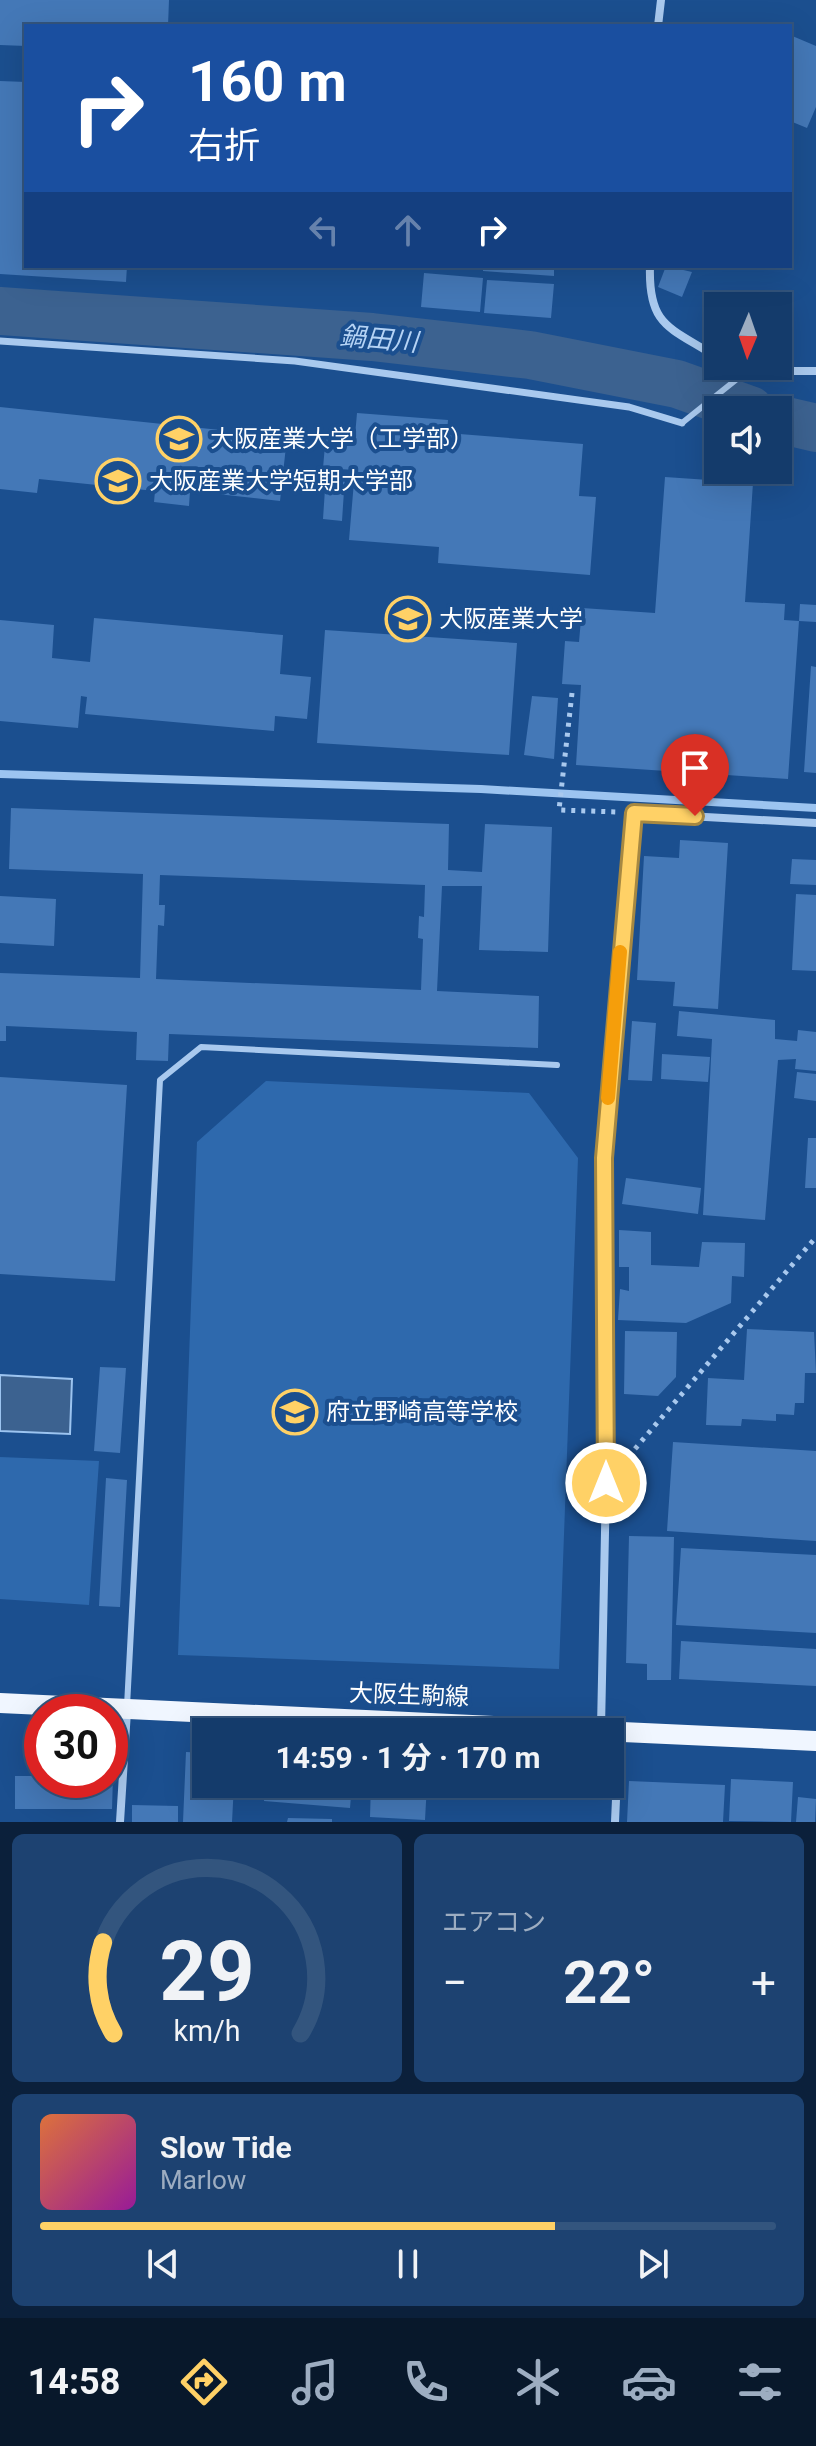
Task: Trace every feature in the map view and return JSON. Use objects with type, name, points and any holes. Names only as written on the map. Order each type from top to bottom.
[{"type":"main road","name":"大阪生駒線","points":[[0,1703],[24,1704]]},
{"type":"main road","name":"大阪生駒線","points":[[128,1710],[320,1718]]},
{"type":"main road","name":"大阪生駒線","points":[[624,1731],[816,1741]]},
{"type":"street","points":[[658,24],[661,0]]},
{"type":"street","points":[[650,268],[649,297],[658,318],[704,349]]},
{"type":"street","points":[[0,341],[295,361],[629,407],[682,423]]},
{"type":"street","points":[[792,371],[816,371]]},
{"type":"street","points":[[610,1718],[604,1158],[634,813],[816,823]]},
{"type":"street","points":[[120,1822],[122,1798]]},
{"type":"street","points":[[614,1798],[615,1822]]},
{"type":"lane","points":[[682,423],[736,380]]},
{"type":"lane","points":[[128,1694],[160,1080],[201,1047],[557,1065]]},
{"type":"path","points":[[572,693],[559,810],[634,813]]},
{"type":"path","points":[[606,1483],[816,1237]]},
{"type":"shaded area","points":[[266,1081],[529,1093],[578,1158],[559,1669],[178,1655],[197,1142]]},
{"type":"shaded area","points":[[0,1375],[72,1379],[70,1434],[0,1431]]},
{"type":"shaded area","points":[[0,1457],[99,1461],[89,1605],[0,1599]]},
{"type":"building","points":[[0,0],[169,0],[168,24],[24,24],[24,46],[0,45]]},
{"type":"building","points":[[792,36],[816,46],[816,107],[807,128],[792,122]]},
{"type":"building","points":[[0,81],[24,82],[24,268],[127,268],[126,282],[0,274]]},
{"type":"building","points":[[483,268],[554,268],[554,276],[483,271]]},
{"type":"building","points":[[665,268],[692,272],[682,297],[658,287]]},
{"type":"building","points":[[424,273],[483,278],[480,312],[421,307]]},
{"type":"building","points":[[487,280],[554,284],[551,318],[484,313]]},
{"type":"building","points":[[0,407],[287,437],[280,501],[190,491],[189,506],[154,502],[155,491],[39,479],[37,493],[0,489]]},
{"type":"building","points":[[357,413],[448,420],[447,433],[583,444],[579,496],[596,497],[590,575],[438,563],[439,547],[349,540],[355,470],[323,468],[326,434],[355,436]]},
{"type":"building","points":[[326,474],[345,476],[342,521],[323,519]]},
{"type":"building","points":[[665,477],[704,480],[704,484],[753,484],[745,602],[785,604],[784,620],[799,621],[788,779],[576,765],[581,685],[562,684],[565,641],[579,642],[582,608],[655,613]]},
{"type":"building","points":[[800,604],[816,605],[816,622],[799,621]]},
{"type":"building","points":[[94,618],[283,635],[280,674],[311,677],[307,719],[275,716],[274,731],[85,714],[87,697],[81,696],[78,728],[0,721],[0,620],[54,625],[52,658],[90,662]]},
{"type":"building","points":[[325,630],[517,643],[509,755],[317,743]]},
{"type":"building","points":[[811,666],[816,667],[816,773],[804,772]]},
{"type":"building","points":[[532,696],[558,698],[554,759],[524,755]]},
{"type":"building","points":[[11,808],[449,824],[448,870],[482,872],[485,824],[552,827],[548,952],[479,950],[482,886],[442,886],[437,991],[539,996],[538,1048],[169,1034],[168,1061],[136,1060],[137,1032],[6,1026],[6,1041],[0,1041],[0,973],[140,978],[143,874],[9,869]],"holes":[[[160,875],[425,885],[424,917],[419,916],[418,938],[423,939],[421,990],[156,979],[158,925],[164,926],[165,905],[159,905]]]},
{"type":"building","points":[[680,840],[728,843],[718,1009],[673,1006],[675,982],[637,980],[644,856],[679,858]]},
{"type":"building","points":[[792,859],[816,860],[816,885],[790,884]]},
{"type":"building","points":[[796,894],[816,895],[816,971],[792,970]]},
{"type":"building","points":[[0,896],[56,899],[54,946],[0,943]]},
{"type":"building","points":[[679,1011],[775,1020],[775,1039],[797,1041],[798,1030],[816,1032],[816,1071],[795,1069],[796,1059],[778,1060],[765,1220],[703,1215],[712,1039],[677,1036]]},
{"type":"building","points":[[632,1021],[656,1023],[652,1081],[628,1080]]},
{"type":"building","points":[[662,1054],[710,1057],[708,1082],[661,1079]]},
{"type":"building","points":[[797,1072],[816,1074],[816,1101],[794,1098]]},
{"type":"building","points":[[0,1077],[127,1085],[115,1281],[0,1274]]},
{"type":"building","points":[[808,1138],[816,1138],[816,1188],[805,1188]]},
{"type":"building","points":[[626,1178],[701,1188],[698,1214],[622,1204]]},
{"type":"building","points":[[619,1230],[651,1232],[651,1265],[699,1267],[702,1242],[745,1243],[744,1277],[732,1276],[731,1303],[686,1323],[618,1320],[620,1289],[629,1291],[629,1267],[619,1267]]},
{"type":"building","points":[[747,1329],[814,1332],[816,1373],[805,1373],[804,1403],[795,1403],[794,1415],[776,1414],[776,1421],[742,1419],[741,1426],[706,1425],[708,1378],[744,1380]]},
{"type":"building","points":[[625,1331],[677,1332],[676,1377],[658,1396],[624,1394]]},
{"type":"building","points":[[100,1367],[126,1368],[120,1453],[94,1451]]},
{"type":"building","points":[[673,1442],[816,1451],[816,1541],[667,1531]]},
{"type":"building","points":[[106,1478],[127,1480],[120,1607],[99,1606]]},
{"type":"building","points":[[629,1536],[674,1537],[671,1680],[647,1680],[647,1664],[626,1663]]},
{"type":"building","points":[[681,1548],[816,1555],[816,1633],[676,1625]]},
{"type":"building","points":[[681,1641],[816,1649],[816,1686],[679,1679]]},
{"type":"building","points":[[186,1752],[192,1752],[192,1798],[233,1798],[232,1822],[183,1822]]},
{"type":"building","points":[[15,1776],[24,1776],[24,1798],[112,1798],[112,1809],[15,1809]]},
{"type":"building","points":[[731,1779],[793,1782],[791,1822],[729,1821]]},
{"type":"building","points":[[629,1781],[725,1785],[723,1822],[627,1822]]},
{"type":"building","points":[[798,1797],[816,1799],[815,1822],[796,1822]]},
{"type":"building","points":[[264,1798],[351,1798],[350,1808],[264,1801]]},
{"type":"building","points":[[371,1798],[426,1798],[425,1820],[370,1817]]},
{"type":"building","points":[[132,1805],[178,1806],[178,1822],[132,1822]]},
{"type":"building","points":[[288,1818],[332,1819],[332,1822],[287,1822]]},
{"type":"waterway","name":"鍋田川","points":[[0,311],[372,337],[530,355],[677,384],[711,396]]},
{"type":"waterway","name":"鍋田川","points":[[792,422],[816,428]]},
{"type":"waterway","points":[[0,774],[481,789],[816,808]]},
{"type":"slow traffic","points":[[608,1098],[620,952]]},
{"type":"place","name":"大阪産業大学（工学部）","points":[[179,439]]},
{"type":"place","name":"大阪産業大学短期大学部","points":[[118,481]]},
{"type":"place","name":"大阪産業大学","points":[[408,619]]},
{"type":"place","name":"府立野崎高等学校","points":[[295,1412]]},
{"type":"route","points":[[606,1483],[604,1158],[634,813],[695,816]]}]
